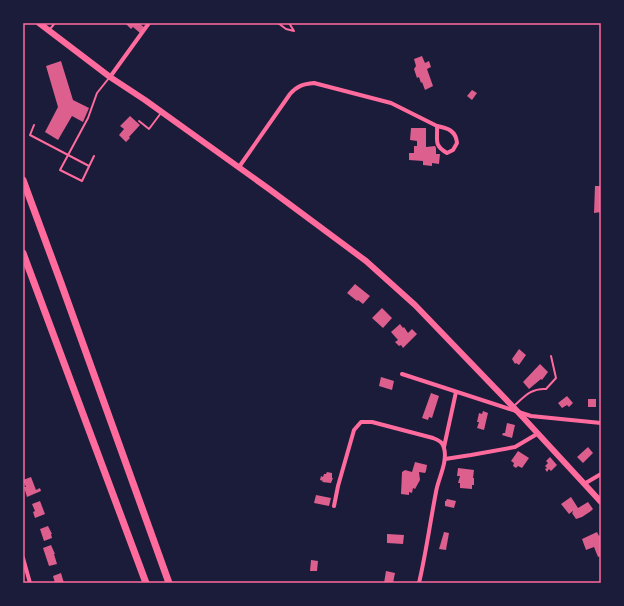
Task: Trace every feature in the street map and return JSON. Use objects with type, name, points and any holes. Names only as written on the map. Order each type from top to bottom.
[{"type":"highway","points":[[23,180],[169,583]]},
{"type":"highway","points":[[23,253],[146,583]]},
{"type":"main road","points":[[39,23],[110,77],[239,167],[366,261],[392,283],[518,412],[601,502]]},
{"type":"street","points":[[110,77],[149,23]]},
{"type":"street","points":[[239,167],[290,94],[297,87],[305,84],[314,83],[391,103],[437,126],[447,128],[455,134],[457,143],[454,150],[447,153],[440,149],[437,142],[437,126]]},
{"type":"street","points":[[402,374],[539,418],[601,423]]},
{"type":"street","points":[[419,583],[425,557],[436,490],[445,459],[444,447],[456,392]]},
{"type":"street","points":[[334,506],[338,486],[354,430],[361,422],[372,422],[433,438],[441,442],[444,447]]},
{"type":"street","points":[[445,459],[515,446],[537,434]]},
{"type":"street","points":[[584,484],[601,474]]},
{"type":"street","points":[[23,558],[30,583]]},
{"type":"lane","points":[[49,30],[55,23]]},
{"type":"lane","points":[[278,23],[286,29],[294,31],[289,23]]},
{"type":"lane","points":[[94,156],[82,181],[60,170],[88,118],[97,93],[110,77]]},
{"type":"lane","points":[[139,121],[149,129],[162,112]]},
{"type":"lane","points":[[34,125],[30,135],[89,166]]},
{"type":"lane","points":[[513,407],[530,391],[546,389],[556,378],[551,356]]},
{"type":"building","points":[[139,23],[145,28],[140,33],[133,27],[131,29],[126,24]]},
{"type":"building","points":[[422,56],[425,63],[429,61],[431,67],[427,69],[433,86],[425,90],[419,77],[417,78],[414,69],[416,66],[414,59]]},
{"type":"building","points":[[61,61],[73,100],[89,108],[83,122],[72,116],[58,140],[45,132],[58,107],[46,66]]},
{"type":"building","points":[[472,90],[477,93],[472,100],[467,96]]},
{"type":"building","points":[[130,116],[140,125],[126,142],[119,135],[124,129],[120,126]]},
{"type":"building","points":[[411,128],[426,128],[426,147],[435,146],[436,154],[440,154],[439,164],[432,163],[432,166],[423,165],[423,161],[409,160],[409,153],[414,153],[414,146],[417,146],[417,141],[410,140]]},
{"type":"building","points":[[595,186],[601,186],[601,212],[594,213]]},
{"type":"building","points":[[355,284],[370,296],[363,304],[347,293]]},
{"type":"building","points":[[382,308],[392,318],[383,328],[372,318]]},
{"type":"building","points":[[400,324],[408,333],[412,329],[417,334],[403,348],[395,342],[398,340],[391,332]]},
{"type":"building","points":[[519,349],[526,355],[519,365],[516,363],[515,364],[512,359]]},
{"type":"building","points":[[540,364],[548,372],[542,380],[541,379],[529,389],[523,382]]},
{"type":"building","points":[[381,377],[394,381],[392,390],[379,386]]},
{"type":"building","points":[[431,393],[439,396],[432,418],[429,417],[428,420],[422,418]]},
{"type":"building","points":[[567,396],[573,403],[569,407],[567,405],[562,408],[558,403]]},
{"type":"building","points":[[588,399],[596,399],[596,407],[588,407]]},
{"type":"building","points":[[483,411],[488,413],[484,430],[477,428],[479,413],[482,414]]},
{"type":"building","points":[[507,423],[515,425],[512,438],[502,435],[505,433]]},
{"type":"building","points":[[588,447],[593,453],[583,463],[577,457]]},
{"type":"building","points":[[518,451],[529,458],[522,468],[518,466],[516,468],[513,466],[514,463],[511,461]]},
{"type":"building","points":[[550,457],[557,465],[551,471],[549,469],[547,472],[545,469],[547,468],[545,466],[548,463],[546,461]]},
{"type":"building","points":[[415,462],[427,465],[426,471],[425,473],[419,472],[420,480],[415,489],[413,488],[412,493],[409,492],[409,495],[401,494],[402,472],[405,470],[412,472]]},
{"type":"building","points":[[458,468],[474,470],[474,485],[472,485],[472,489],[460,488],[460,483],[458,483],[460,476],[457,476]]},
{"type":"building","points":[[327,472],[332,473],[333,478],[331,483],[322,482],[323,481],[320,480],[321,476],[323,477]]},
{"type":"building","points":[[31,477],[36,490],[40,488],[41,491],[27,497],[24,487],[26,487],[23,480]]},
{"type":"building","points":[[316,495],[331,498],[329,506],[314,503]]},
{"type":"building","points":[[571,497],[578,508],[588,502],[593,509],[582,517],[576,519],[572,513],[573,511],[569,514],[561,504]]},
{"type":"building","points":[[447,499],[456,501],[454,508],[445,506],[445,501]]},
{"type":"building","points":[[40,501],[45,514],[35,518],[33,512],[35,511],[32,504]]},
{"type":"building","points":[[48,526],[52,534],[52,538],[44,541],[40,529]]},
{"type":"building","points":[[444,532],[449,533],[446,550],[439,549]]},
{"type":"building","points":[[597,532],[599,536],[601,535],[601,556],[598,557],[594,547],[586,550],[582,539]]},
{"type":"building","points":[[387,534],[404,535],[403,544],[387,543]]},
{"type":"building","points":[[51,545],[57,564],[49,566],[43,548]]},
{"type":"building","points":[[311,560],[318,561],[317,571],[310,571]]},
{"type":"building","points":[[386,571],[395,573],[393,583],[384,583]]},
{"type":"building","points":[[61,573],[64,583],[55,583],[53,576]]}]
